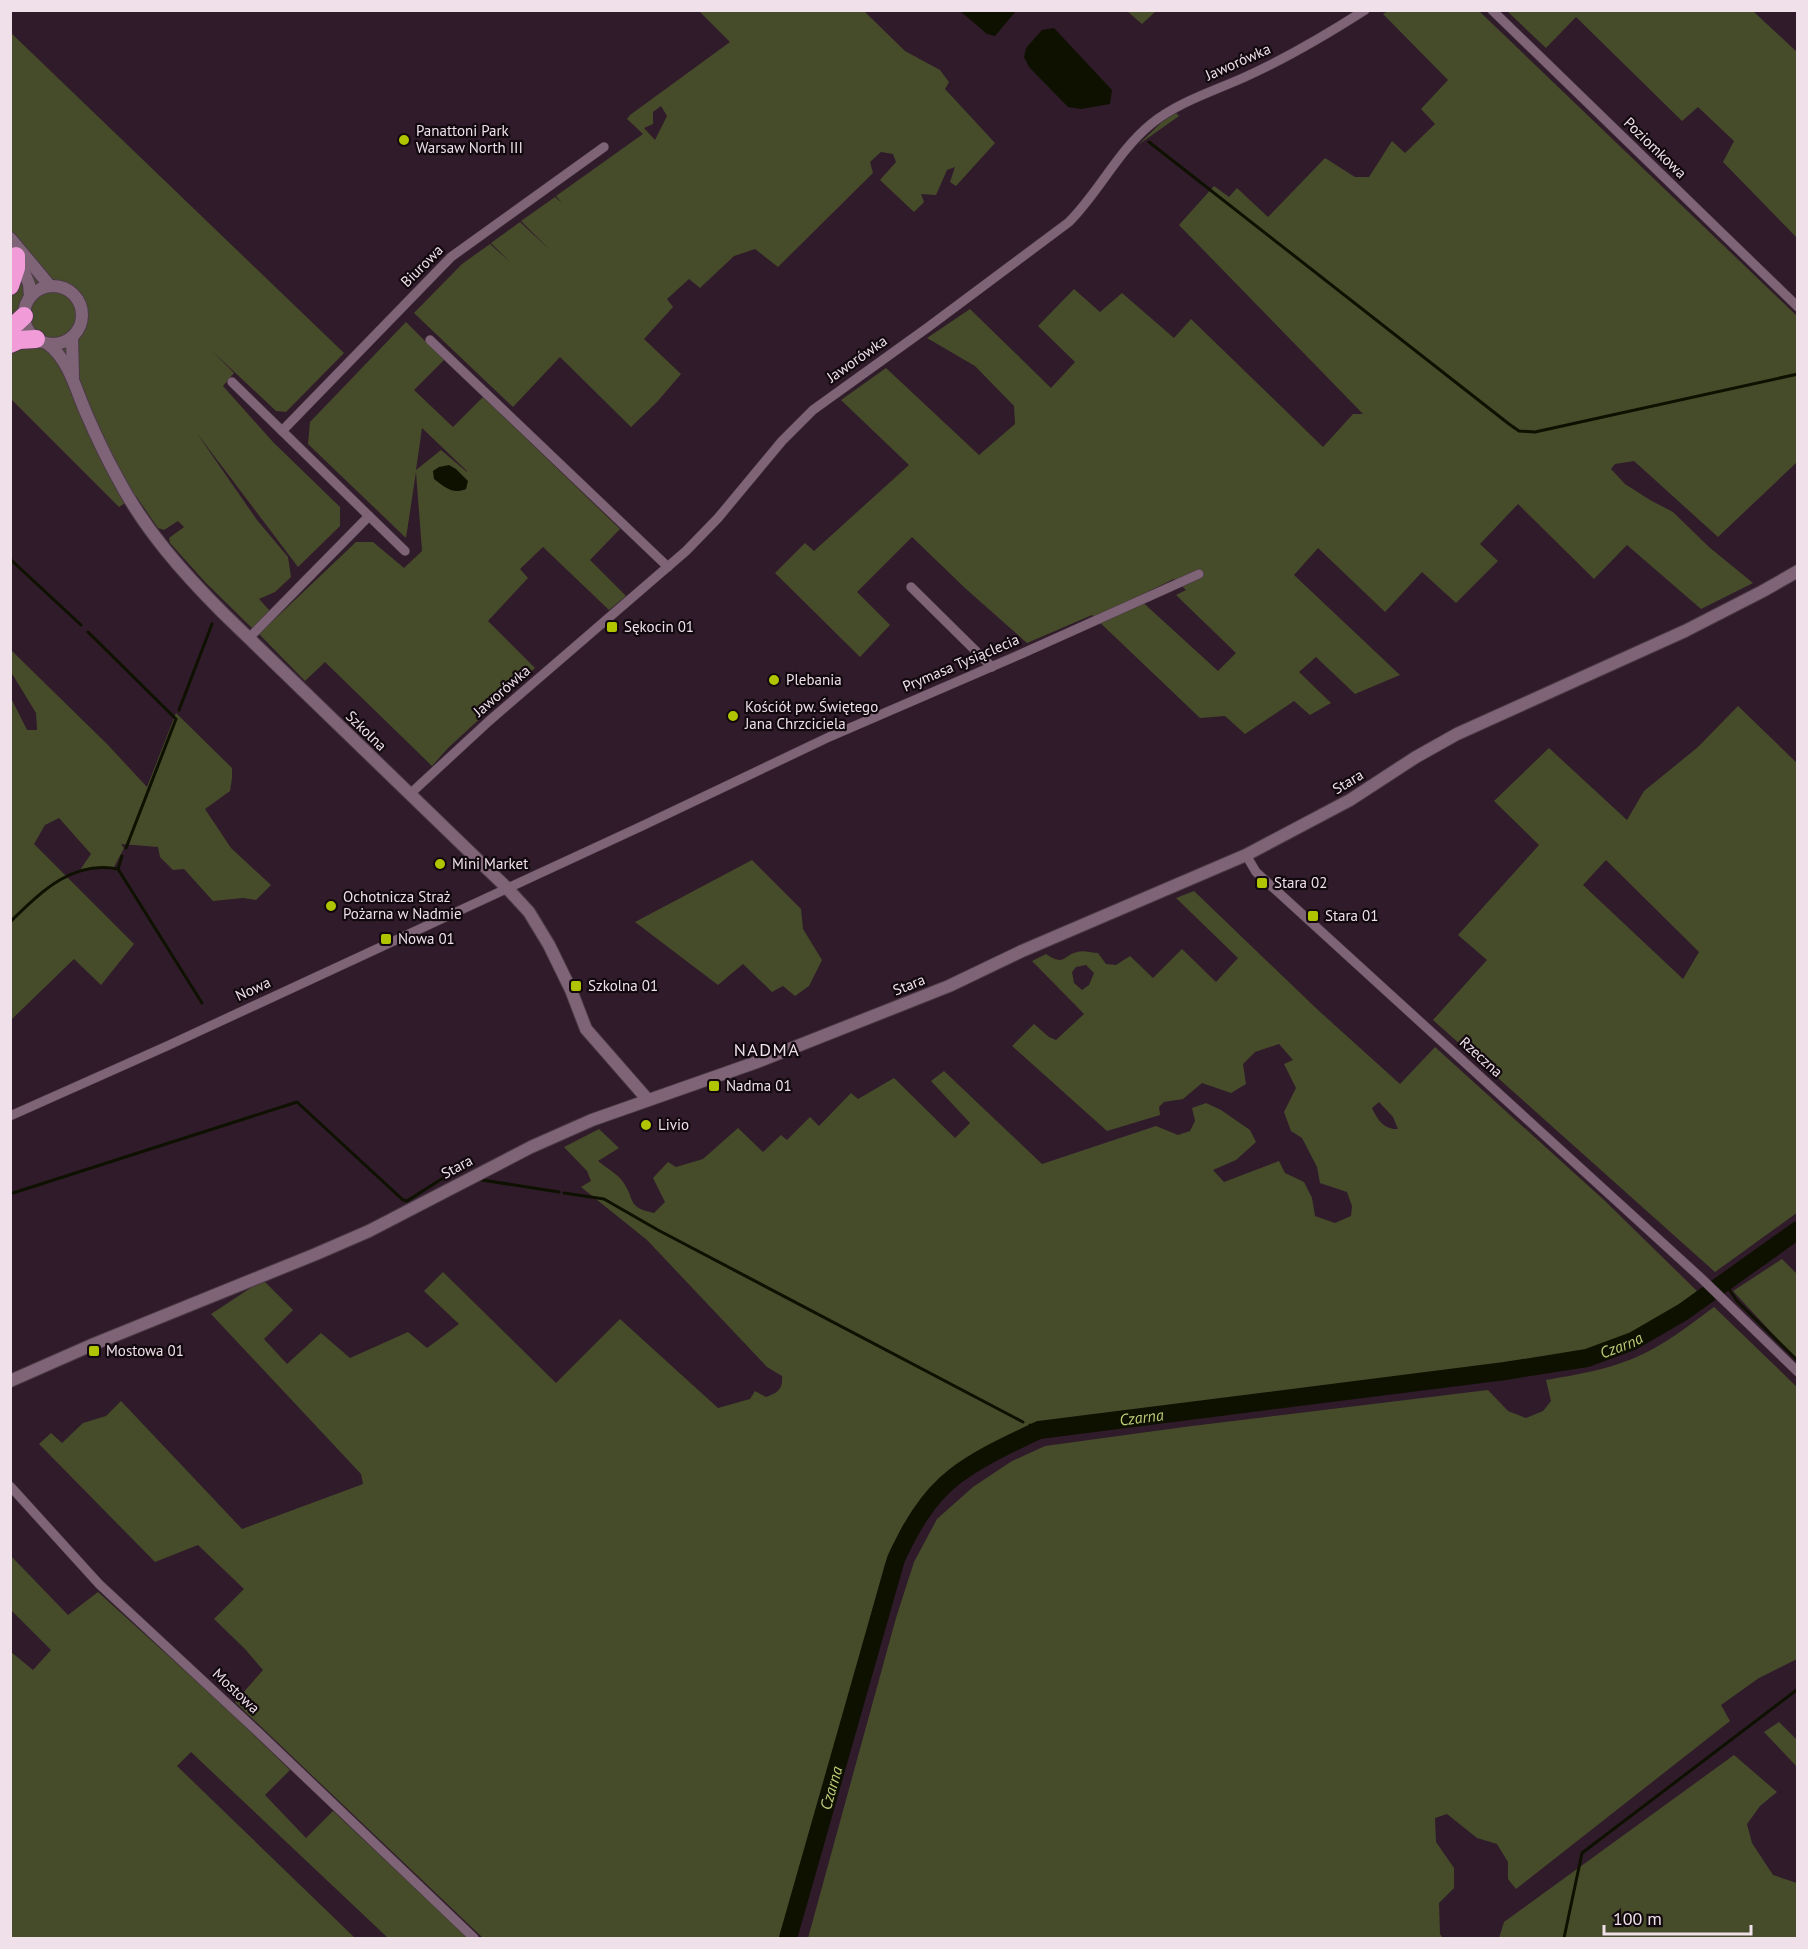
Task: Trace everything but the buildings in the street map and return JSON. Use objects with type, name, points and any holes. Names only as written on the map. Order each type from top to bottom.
[{"type":"highway","points":[[10,286],[16,268],[14,250]]},
{"type":"highway","points":[[10,329],[24,316]]},
{"type":"highway","points":[[10,344],[19,340],[42,341]]},
{"type":"street","name":"Jaworówka","points":[[410,794],[489,721],[668,567],[703,534],[782,441],[813,410],[1064,227],[1082,208],[1128,147],[1151,124],[1186,103],[1301,49],[1365,10]]},
{"type":"street","name":"Poziomkowa","points":[[1492,10],[1797,307]]},
{"type":"street","name":"Biurowa","points":[[282,431],[451,257],[604,147]]},
{"type":"street","name":"Szkolna","points":[[10,238],[50,286],[68,290],[79,303],[82,313],[81,324],[72,337],[72,378]]},
{"type":"street","points":[[14,250],[29,284],[30,297]]},
{"type":"street","points":[[24,316],[25,306],[30,297],[39,289],[50,286]]},
{"type":"street","name":"Szkolna","points":[[24,316],[27,329],[57,350],[118,480],[157,539],[195,585],[529,912],[549,945],[571,990],[586,1029],[648,1100]]},
{"type":"street","points":[[42,341],[63,342],[72,337]]},
{"type":"street","points":[[430,340],[668,567]]},
{"type":"street","points":[[232,382],[405,551]]},
{"type":"street","points":[[249,638],[369,516]]},
{"type":"street","name":"Stara","points":[[10,1381],[369,1231],[531,1147],[592,1120],[757,1062],[949,986],[1022,951],[1246,855],[1350,800],[1416,757],[1457,734],[1685,631],[1797,571]]},
{"type":"street","name":"Prymasa Tysiąclecia","points":[[507,888],[839,733],[1199,574]]},
{"type":"street","points":[[911,587],[992,667]]},
{"type":"street","name":"Rzeczna","points":[[1246,855],[1256,872],[1701,1278],[1797,1372]]},
{"type":"street","name":"Nowa","points":[[10,1116],[167,1046],[507,888]]},
{"type":"street","name":"Mostowa","points":[[10,1486],[99,1584],[474,1938]]},
{"type":"green space","points":[[699,11],[864,11],[905,51],[940,70],[949,82],[945,89],[995,143],[956,186],[950,182],[955,167],[947,170],[936,195],[921,194],[924,202],[914,212],[880,180],[896,162],[893,154],[881,152],[870,162],[873,173],[778,267],[755,249],[734,256],[700,288],[689,279],[667,299],[673,307],[644,339],[681,374],[631,427],[560,357],[513,407],[414,313],[462,264],[490,244],[510,262],[491,243],[520,222],[551,251],[521,221],[555,197],[562,203],[556,196],[643,134],[627,119],[630,115],[730,42]],"holes":[[[661,106],[667,116],[655,140],[644,128],[653,124],[653,112]]]},
{"type":"green space","points":[[1127,11],[1156,11],[1142,24]]},
{"type":"green space","points":[[1388,11],[1479,11],[1797,316],[1797,462],[1718,537],[1634,461],[1615,464],[1611,469],[1625,484],[1673,512],[1709,547],[1753,583],[1701,609],[1627,545],[1594,579],[1518,504],[1480,544],[1498,561],[1456,603],[1422,572],[1385,612],[1318,548],[1294,575],[1400,675],[1355,694],[1316,657],[1299,672],[1331,703],[1310,715],[1294,701],[1245,734],[1225,716],[1200,718],[1092,615],[1027,643],[912,537],[857,592],[890,625],[860,657],[775,573],[805,543],[814,551],[909,465],[841,400],[886,368],[979,455],[1015,424],[1014,406],[975,366],[927,338],[970,309],[1051,388],[1075,362],[1038,326],[1074,289],[1100,312],[1122,293],[1174,338],[1191,319],[1323,447],[1353,414],[1363,414],[1179,225],[1214,186],[1229,197],[1237,188],[1268,217],[1325,158],[1355,177],[1369,177],[1392,141],[1405,153],[1435,124],[1421,109],[1448,80],[1383,14]],"holes":[[[1174,579],[1186,590],[1176,595],[1236,653],[1218,671],[1137,597]]]},
{"type":"green space","points":[[1507,11],[1753,11],[1797,52],[1797,238],[1723,162],[1734,141],[1698,107],[1682,121],[1576,17],[1546,48]]},
{"type":"green space","points":[[10,32],[344,353],[286,412],[276,411],[211,350],[234,373],[223,386],[273,442],[340,507],[340,526],[298,567],[196,432],[257,520],[288,557],[291,577],[275,592],[259,599],[270,611],[253,629],[206,583],[170,543],[169,538],[184,527],[178,521],[164,530],[158,528],[136,496],[119,507],[11,399]]},
{"type":"green space","points":[[1176,113],[1179,116],[1138,145],[1162,122]]},
{"type":"green space","points":[[406,322],[444,360],[414,390],[453,427],[483,397],[620,529],[590,560],[626,596],[609,610],[543,547],[520,569],[528,578],[488,621],[535,668],[448,748],[432,766],[325,662],[305,681],[259,634],[356,542],[373,542],[404,568],[422,551],[416,472],[406,538],[308,444],[310,422]],"holes":[[[422,428],[467,471],[441,450],[416,470]]]},
{"type":"green space","points":[[11,650],[107,744],[147,787],[176,713],[232,768],[230,791],[205,809],[231,848],[271,885],[256,900],[243,898],[213,901],[184,869],[173,870],[160,857],[158,847],[121,844],[124,848],[114,867],[80,870],[91,854],[59,818],[45,825],[34,844],[134,944],[101,985],[74,959],[12,1019],[10,1018],[11,698],[27,730],[37,730],[36,713],[11,672]]},
{"type":"green space","points":[[1738,706],[1797,763],[1798,1212],[1715,1272],[1433,1020],[1487,960],[1458,935],[1539,845],[1494,801],[1549,748],[1627,820],[1644,791],[1698,747]],"holes":[[[1606,860],[1699,952],[1683,979],[1583,885]]]},
{"type":"green space","points":[[752,860],[801,909],[803,929],[822,960],[809,986],[795,996],[783,986],[772,992],[743,964],[718,985],[635,922]]},
{"type":"green space","points":[[1194,891],[1319,1011],[1400,1084],[1435,1047],[1604,1200],[1697,1291],[1639,1332],[1588,1351],[1024,1428],[969,1460],[932,1490],[903,1525],[885,1564],[781,1938],[483,1938],[235,1702],[263,1670],[214,1619],[244,1589],[198,1545],[155,1562],[39,1444],[51,1433],[62,1443],[83,1423],[106,1416],[121,1401],[242,1529],[363,1484],[361,1474],[211,1314],[263,1280],[293,1310],[264,1339],[287,1364],[321,1333],[350,1358],[408,1332],[427,1348],[459,1324],[424,1291],[443,1272],[556,1383],[620,1319],[718,1408],[750,1399],[755,1391],[766,1397],[777,1392],[782,1384],[782,1376],[767,1367],[647,1240],[581,1187],[591,1181],[587,1171],[564,1147],[599,1129],[619,1148],[598,1161],[621,1179],[635,1205],[654,1213],[665,1202],[653,1178],[668,1162],[676,1167],[703,1159],[738,1128],[763,1152],[781,1135],[787,1140],[810,1117],[819,1126],[851,1093],[858,1099],[894,1078],[955,1138],[970,1123],[931,1081],[944,1071],[1042,1164],[1156,1126],[1178,1135],[1190,1131],[1195,1121],[1192,1108],[1206,1103],[1221,1110],[1250,1130],[1256,1142],[1236,1160],[1213,1170],[1224,1182],[1279,1161],[1285,1173],[1304,1182],[1312,1198],[1315,1216],[1335,1223],[1351,1216],[1352,1206],[1347,1192],[1320,1183],[1317,1167],[1302,1138],[1291,1131],[1284,1112],[1296,1088],[1284,1064],[1293,1060],[1279,1044],[1255,1052],[1243,1064],[1246,1084],[1231,1093],[1202,1083],[1183,1099],[1164,1102],[1159,1107],[1160,1115],[1107,1131],[1012,1046],[1034,1024],[1056,1040],[1084,1014],[1032,961],[1046,954],[1060,960],[1079,951],[1098,953],[1106,964],[1116,965],[1130,956],[1153,978],[1182,949],[1216,982],[1238,958],[1176,898]],"holes":[[[1086,965],[1094,973],[1089,985],[1082,990],[1074,983],[1072,972],[1076,967]],[[1379,1102],[1393,1117],[1398,1129],[1389,1128],[1379,1120],[1372,1108]]]},
{"type":"green space","points":[[1782,1259],[1797,1274],[1797,1360],[1733,1291]]},
{"type":"green space","points":[[1714,1307],[1797,1387],[1797,1659],[1759,1678],[1721,1705],[1730,1721],[1516,1889],[1508,1879],[1508,1862],[1497,1844],[1477,1838],[1447,1814],[1435,1818],[1436,1842],[1454,1868],[1454,1888],[1439,1903],[1440,1934],[1443,1938],[808,1938],[896,1618],[914,1562],[937,1519],[973,1487],[1012,1461],[1045,1446],[1184,1427],[1488,1390],[1508,1411],[1526,1418],[1543,1411],[1551,1401],[1546,1380],[1601,1369],[1632,1359],[1685,1329]]},
{"type":"green space","points":[[10,1555],[68,1615],[98,1592],[227,1709],[290,1770],[265,1795],[306,1838],[333,1811],[468,1938],[388,1938],[191,1752],[177,1766],[355,1938],[11,1938],[11,1652],[33,1670],[51,1650],[11,1610]]},
{"type":"green space","points":[[1779,1722],[1797,1740],[1797,1767],[1764,1732]]},
{"type":"green space","points":[[1734,1755],[1777,1792],[1760,1806],[1747,1824],[1752,1843],[1773,1875],[1797,1883],[1797,1938],[1499,1938],[1504,1922]]},
{"type":"shaded area","points":[[960,11],[1016,11],[995,36],[987,34]]},
{"type":"shaded area","points":[[1054,28],[1112,90],[1110,104],[1081,109],[1068,107],[1029,67],[1024,57],[1026,48],[1042,30]]},
{"type":"shaded area","points":[[449,465],[468,481],[466,489],[453,491],[434,479],[433,471]]},
{"type":"waterway","points":[[1149,142],[1519,431],[1535,432],[1798,374]]},
{"type":"waterway","points":[[10,559],[81,625]]},
{"type":"waterway","points":[[179,710],[212,624]]},
{"type":"waterway","points":[[88,632],[176,719],[126,848]]},
{"type":"waterway","points":[[122,856],[118,869],[202,1003]]},
{"type":"waterway","points":[[10,922],[33,900],[58,881],[72,874],[101,867],[118,869]]},
{"type":"waterway","points":[[13,1193],[297,1102],[403,1200],[407,1201],[454,1171],[459,1172]]},
{"type":"waterway","points":[[482,1180],[559,1192]]},
{"type":"waterway","points":[[564,1193],[604,1199],[658,1230],[1023,1422]]},
{"type":"waterway","name":"Czarna","points":[[788,1938],[896,1559],[913,1525],[927,1504],[954,1477],[995,1451],[1039,1430],[1505,1371],[1587,1358],[1633,1341],[1683,1312],[1798,1230]]},
{"type":"waterway","points":[[1725,1283],[1737,1301],[1798,1361]]},
{"type":"waterway","points":[[1030,1425],[1039,1430]]},
{"type":"waterway","points":[[1564,1938],[1582,1853],[1798,1689]]},
{"type":"place","name":"Panattoni Park Warsaw North III","points":[[404,140]]},
{"type":"place","name":"Sękocin 01","points":[[612,627]]},
{"type":"place","name":"Plebania","points":[[774,680]]},
{"type":"place","name":"Kościół pw. Świętego Jana Chrzciciela","points":[[733,716]]},
{"type":"place","name":"Mini Market","points":[[440,864]]},
{"type":"place","name":"Stara 02","points":[[1262,883]]},
{"type":"place","name":"Ochotnicza Straż Pożarna w Nadmie","points":[[331,906]]},
{"type":"place","name":"Stara 01","points":[[1313,916]]},
{"type":"place","name":"Nowa 01","points":[[386,939]]},
{"type":"place","name":"Szkolna 01","points":[[576,986]]},
{"type":"place","name":"Nadma 01","points":[[714,1086]]},
{"type":"place","name":"Livio","points":[[646,1125]]},
{"type":"place","name":"Mostowa 01","points":[[94,1351]]},
{"type":"district","name":"NADMA","points":[[767,1050]]}]
